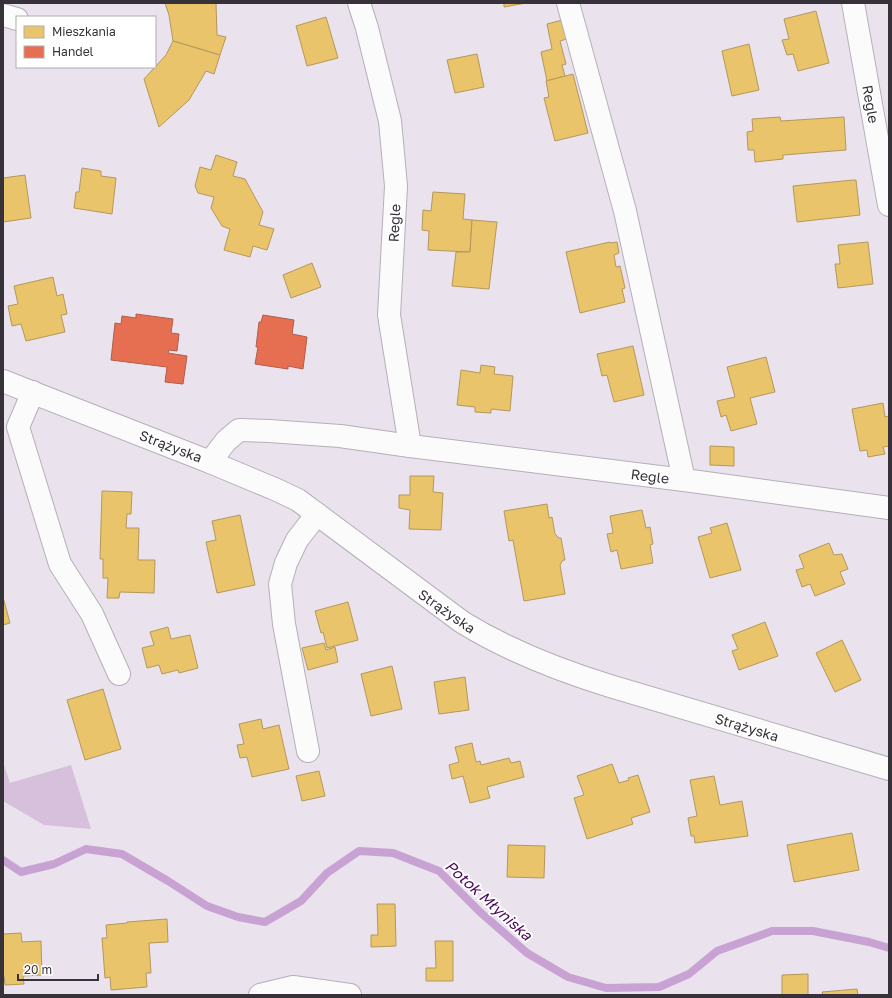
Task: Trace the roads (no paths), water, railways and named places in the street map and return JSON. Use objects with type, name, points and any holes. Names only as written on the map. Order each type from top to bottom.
[{"type":"street","name":"Regle","points":[[359,3],[368,28],[390,121],[396,186],[389,315],[410,446]]},
{"type":"street","points":[[568,3],[625,211],[684,480]]},
{"type":"street","name":"Regle","points":[[853,3],[889,205]]},
{"type":"street","points":[[3,15],[16,19]]},
{"type":"street","name":"Strążyska","points":[[3,380],[210,462],[298,500],[462,622],[484,636],[512,650],[584,678],[889,769]]},
{"type":"street","points":[[33,392],[18,427],[60,564],[92,614],[119,674]]},
{"type":"street","name":"Regle","points":[[210,462],[226,441],[239,430],[269,431],[340,436],[889,508]]},
{"type":"street","points":[[308,751],[284,624],[280,584],[286,563],[297,540],[317,514]]},
{"type":"street","points":[[260,995],[292,987],[350,995]]},
{"type":"waterway","name":"Potok Młyniska","points":[[3,860],[21,872],[54,864],[86,849],[122,854],[207,906],[238,917],[265,922],[301,901],[327,873],[359,851],[393,853],[439,871],[480,912],[527,953],[568,977],[606,988],[659,987],[689,974],[717,951],[772,931],[813,931],[869,942],[889,948]]}]
